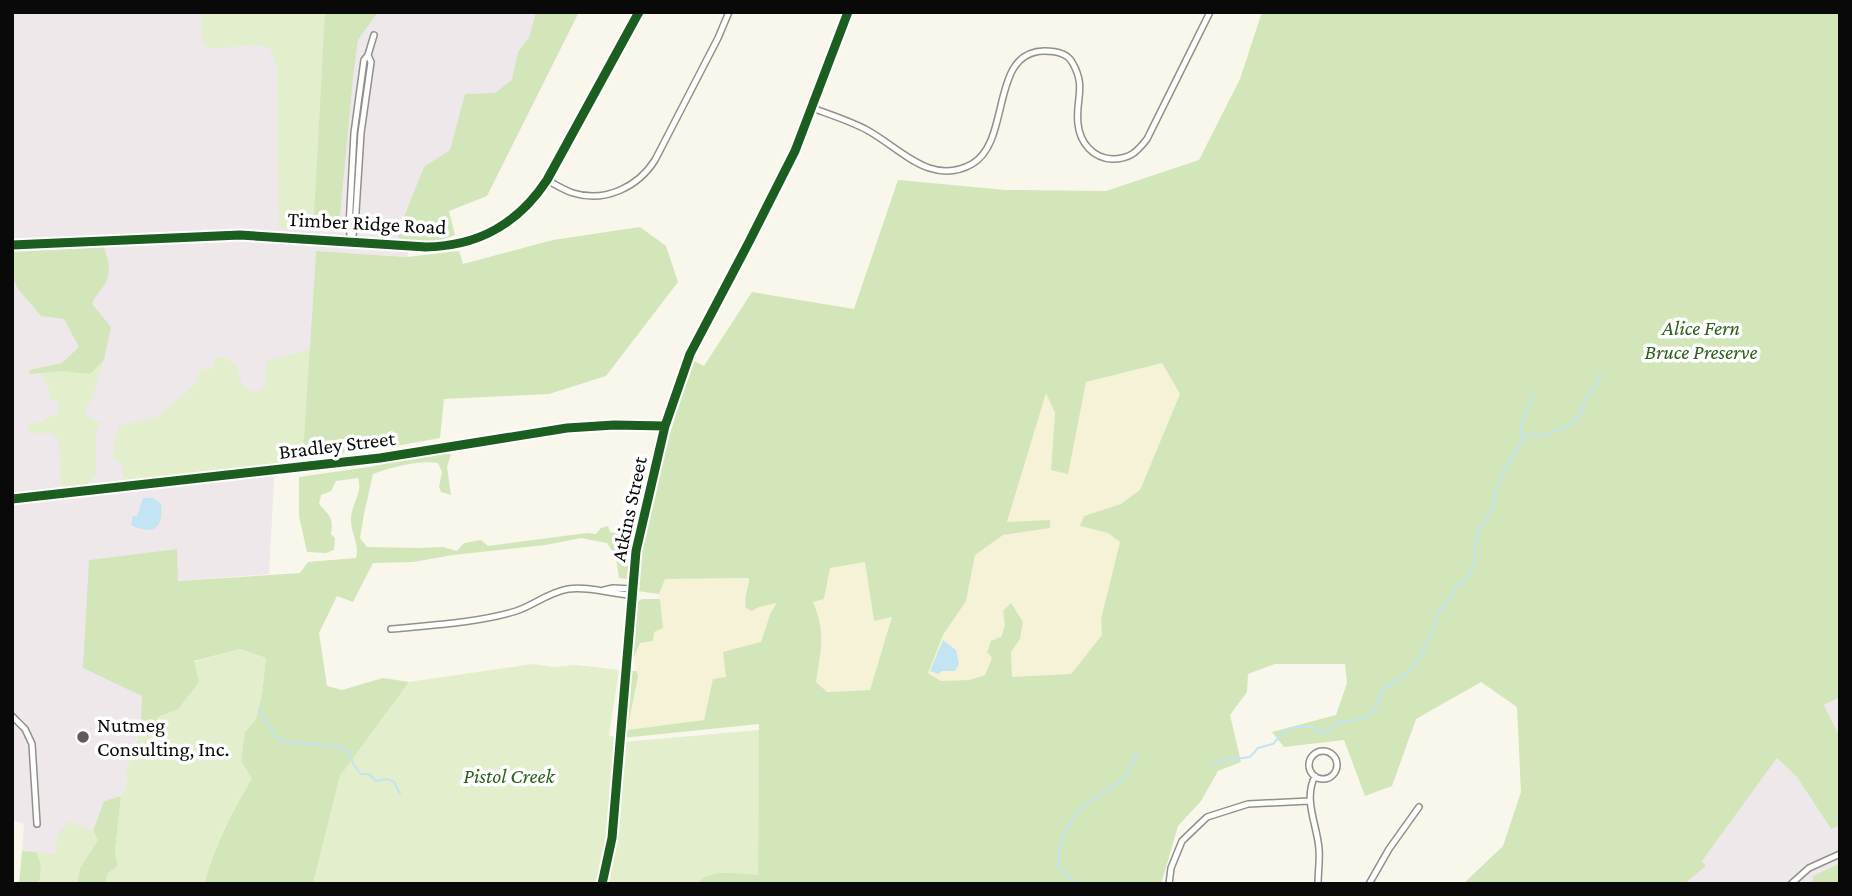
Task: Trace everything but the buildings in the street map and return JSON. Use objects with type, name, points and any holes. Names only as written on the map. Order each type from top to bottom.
[{"type":"street","name":"Timber Ridge Road","points":[[12,246],[240,235],[426,247],[452,246],[475,239],[498,229],[539,193],[639,12]]},
{"type":"street","points":[[547,180],[574,193],[596,195],[628,187],[643,175],[655,160],[729,12]]},
{"type":"street","name":"Atkins Street","points":[[601,884],[611,838],[636,551],[665,426],[690,354],[789,162],[848,12]]},
{"type":"street","points":[[812,108],[860,127],[919,166],[939,172],[957,169],[973,164],[984,153],[992,136],[1011,71],[1021,57],[1036,51],[1053,51],[1070,58],[1079,73],[1081,88],[1078,124],[1085,145],[1100,157],[1115,159],[1135,154],[1147,139],[1210,12]]},
{"type":"street","points":[[351,242],[349,227],[359,88],[364,60],[374,35]]},
{"type":"street","name":"Bradley Street","points":[[12,499],[352,461],[567,428],[665,426]]},
{"type":"street","points":[[391,629],[489,619],[519,611],[543,597],[566,590],[587,588],[612,594],[631,592]]},
{"type":"street","points":[[12,716],[25,729],[32,744],[37,824]]},
{"type":"street","points":[[1320,751],[1328,752],[1336,763],[1334,772],[1323,778],[1315,776],[1311,773],[1309,764],[1312,756],[1320,751]]},
{"type":"street","points":[[1315,776],[1309,801],[1319,848],[1318,884]]},
{"type":"street","points":[[1169,884],[1171,868],[1182,841],[1207,817],[1248,804],[1309,801]]},
{"type":"street","points":[[1369,884],[1389,849],[1419,807]]},
{"type":"street","points":[[1791,884],[1809,867],[1840,853]]},
{"type":"shaded area","points":[[12,12],[264,12],[266,38],[336,12],[549,12],[517,90],[458,161],[431,175],[407,257],[316,251],[303,455],[275,464],[269,574],[177,581],[177,549],[142,696],[140,730],[126,771],[127,787],[121,796],[104,801],[93,831],[69,822],[55,854],[22,851],[24,824],[12,820]]},
{"type":"shaded area","points":[[1162,363],[1180,394],[1140,490],[1081,526],[1108,533],[1121,541],[1101,619],[1102,635],[1071,674],[1012,678],[1011,652],[1020,639],[1003,611],[1005,625],[985,675],[969,680],[941,681],[928,673],[943,635],[966,601],[975,555],[1003,535],[1050,520],[1007,523],[1046,392],[1055,413],[1051,470],[1086,382]],"holes":[[[943,641],[956,650],[949,671],[941,671],[939,651]]]},
{"type":"shaded area","points":[[865,562],[874,621],[893,617],[870,690],[827,692],[815,682],[822,640],[813,601],[824,599],[830,568]]},
{"type":"shaded area","points":[[750,578],[744,601],[746,608],[752,611],[778,602],[771,612],[762,642],[726,678],[713,680],[704,720],[627,730],[638,677],[634,657],[640,643],[663,627],[659,594],[665,579]]},
{"type":"shaded area","points":[[1840,697],[1840,737],[1824,705]]},
{"type":"shaded area","points":[[1777,758],[1797,777],[1831,829],[1840,826],[1840,863],[1813,876],[1812,884],[1684,884],[1706,866],[1702,861]]},
{"type":"green space","points":[[202,12],[325,12],[314,215],[321,229],[279,228],[277,67],[270,49],[255,45],[210,49],[203,36]]},
{"type":"green space","points":[[325,12],[378,12],[358,40],[339,227],[321,229],[314,215]]},
{"type":"green space","points":[[536,12],[579,12],[487,196],[449,211],[455,235],[429,242],[402,242],[397,234],[424,167],[450,150],[465,94],[495,93],[512,80],[518,52],[529,38]]},
{"type":"green space","name":"Alice Fern Bruce Preserve","points":[[1262,12],[1840,12],[1840,697],[1824,705],[1840,737],[1840,826],[1831,829],[1797,777],[1777,758],[1702,861],[1706,866],[1684,884],[1463,884],[1503,846],[1521,792],[1517,707],[1481,682],[1416,719],[1392,786],[1365,796],[1344,740],[1284,747],[1272,732],[1336,715],[1347,683],[1345,664],[1275,664],[1248,674],[1247,692],[1230,715],[1241,762],[1218,771],[1201,801],[1178,826],[1161,884],[697,884],[709,875],[758,875],[759,724],[622,738],[630,671],[637,671],[638,677],[627,730],[704,720],[713,679],[726,677],[723,652],[761,642],[771,612],[777,603],[752,611],[746,608],[749,578],[665,579],[659,594],[637,591],[652,503],[693,360],[704,366],[752,292],[854,309],[898,180],[1006,190],[1106,191],[1199,160],[1240,79]],"holes":[[[1162,363],[1180,394],[1140,490],[1121,504],[1084,516],[1080,526],[1108,533],[1120,542],[1101,619],[1102,635],[1071,674],[1012,677],[1011,652],[1020,639],[1023,622],[1011,603],[1003,611],[1005,625],[1001,637],[991,641],[987,652],[992,658],[985,675],[969,680],[941,681],[928,673],[943,635],[966,601],[975,555],[1003,535],[1050,528],[1050,520],[1007,522],[1046,393],[1055,413],[1051,470],[1068,474],[1086,382]],[[865,562],[874,621],[892,617],[870,690],[827,692],[816,682],[821,632],[813,602],[824,599],[830,568]]]},
{"type":"green space","points":[[640,227],[666,246],[678,282],[606,376],[549,394],[444,399],[440,438],[374,450],[365,437],[339,456],[303,455],[316,251],[407,257],[459,251],[463,264],[553,240]]},
{"type":"green space","points":[[104,247],[108,275],[92,304],[111,327],[104,360],[90,374],[62,371],[30,374],[29,370],[62,363],[79,347],[64,319],[41,316],[18,289],[12,276],[12,252]]},
{"type":"green space","points":[[310,349],[303,455],[275,464],[123,481],[123,465],[113,459],[114,441],[119,426],[157,417],[196,383],[201,366],[206,371],[214,366],[216,357],[226,358],[237,366],[242,384],[252,392],[265,385],[267,361]]},
{"type":"green space","points":[[104,360],[85,414],[100,423],[96,435],[96,474],[88,484],[62,489],[59,439],[51,433],[28,433],[28,424],[42,422],[59,413],[58,402],[52,399],[41,373],[90,373]]},
{"type":"green space","points":[[451,454],[447,467],[451,495],[441,492],[439,487],[442,472],[438,463],[422,462],[373,474],[360,538],[367,547],[443,547],[457,551],[464,543],[481,540],[488,546],[596,534],[601,528],[608,526],[610,532],[619,534],[637,520],[627,579],[619,578],[616,557],[607,543],[581,538],[413,562],[373,563],[353,602],[337,596],[319,633],[327,686],[342,690],[383,678],[409,682],[340,776],[313,884],[204,884],[224,830],[252,779],[241,761],[245,732],[256,720],[266,658],[240,649],[194,661],[199,682],[178,709],[158,717],[153,731],[140,730],[142,696],[83,668],[89,560],[177,549],[178,581],[300,573],[308,562],[356,558],[357,548],[351,518],[359,488],[358,478],[336,481],[331,491],[321,495],[319,504],[330,517],[331,534],[335,538],[334,550],[326,553],[307,552],[299,516],[299,477]]},
{"type":"green space","points":[[642,599],[660,599],[663,628],[654,632],[653,641],[640,643],[632,658],[629,652],[634,640],[633,613],[637,602]]},
{"type":"green space","points":[[240,649],[266,658],[256,721],[245,732],[241,761],[252,779],[224,829],[204,884],[105,884],[108,873],[118,865],[115,851],[121,796],[127,787],[126,771],[140,730],[153,731],[158,717],[193,662]]},
{"type":"green space","name":"Pistol Creek","points":[[533,664],[619,670],[609,735],[624,742],[759,730],[758,876],[723,873],[697,884],[313,884],[340,776],[409,682]]},
{"type":"green space","points":[[121,796],[115,851],[118,866],[108,873],[105,884],[77,884],[80,868],[98,840],[93,831],[104,801]]},
{"type":"green space","points":[[70,821],[93,831],[98,840],[80,868],[77,884],[36,884],[40,880],[41,865],[36,852],[55,854],[57,835]]},
{"type":"green space","points":[[22,851],[36,852],[41,865],[40,880],[36,884],[19,884]]},
{"type":"green space","points":[[1840,863],[1840,884],[1812,884],[1813,876]]},
{"type":"water","points":[[143,498],[153,498],[161,504],[161,519],[156,528],[151,530],[131,525]]},
{"type":"water","points":[[943,640],[956,650],[959,664],[955,671],[942,671],[938,674],[930,671]]},
{"type":"waterway","points":[[1526,436],[1545,435],[1570,425],[1581,413],[1586,399],[1601,376]]},
{"type":"waterway","points":[[1214,765],[1219,761],[1250,757],[1258,748],[1273,744],[1281,735],[1297,727],[1314,727],[1324,734],[1339,722],[1362,719],[1372,713],[1382,689],[1413,667],[1429,641],[1439,611],[1450,600],[1455,588],[1470,575],[1479,530],[1493,509],[1501,477],[1524,437],[1520,428],[1534,394]]},
{"type":"waterway","points":[[259,708],[278,738],[287,742],[335,746],[348,750],[361,774],[369,774],[376,781],[387,779],[394,782],[400,794]]},
{"type":"waterway","points":[[1076,884],[1059,868],[1061,846],[1068,827],[1089,802],[1125,777],[1137,753]]},
{"type":"cycle path","points":[[12,245],[240,235],[426,247],[445,246],[480,237],[495,230],[523,209],[547,180],[639,12]]},
{"type":"cycle path","points":[[602,884],[612,838],[636,551],[665,426],[690,354],[795,151],[848,12]]},
{"type":"cycle path","points":[[12,499],[380,458],[567,428],[665,426]]},
{"type":"place","name":"Nutmeg Consulting, Inc.","points":[[83,737]]}]
